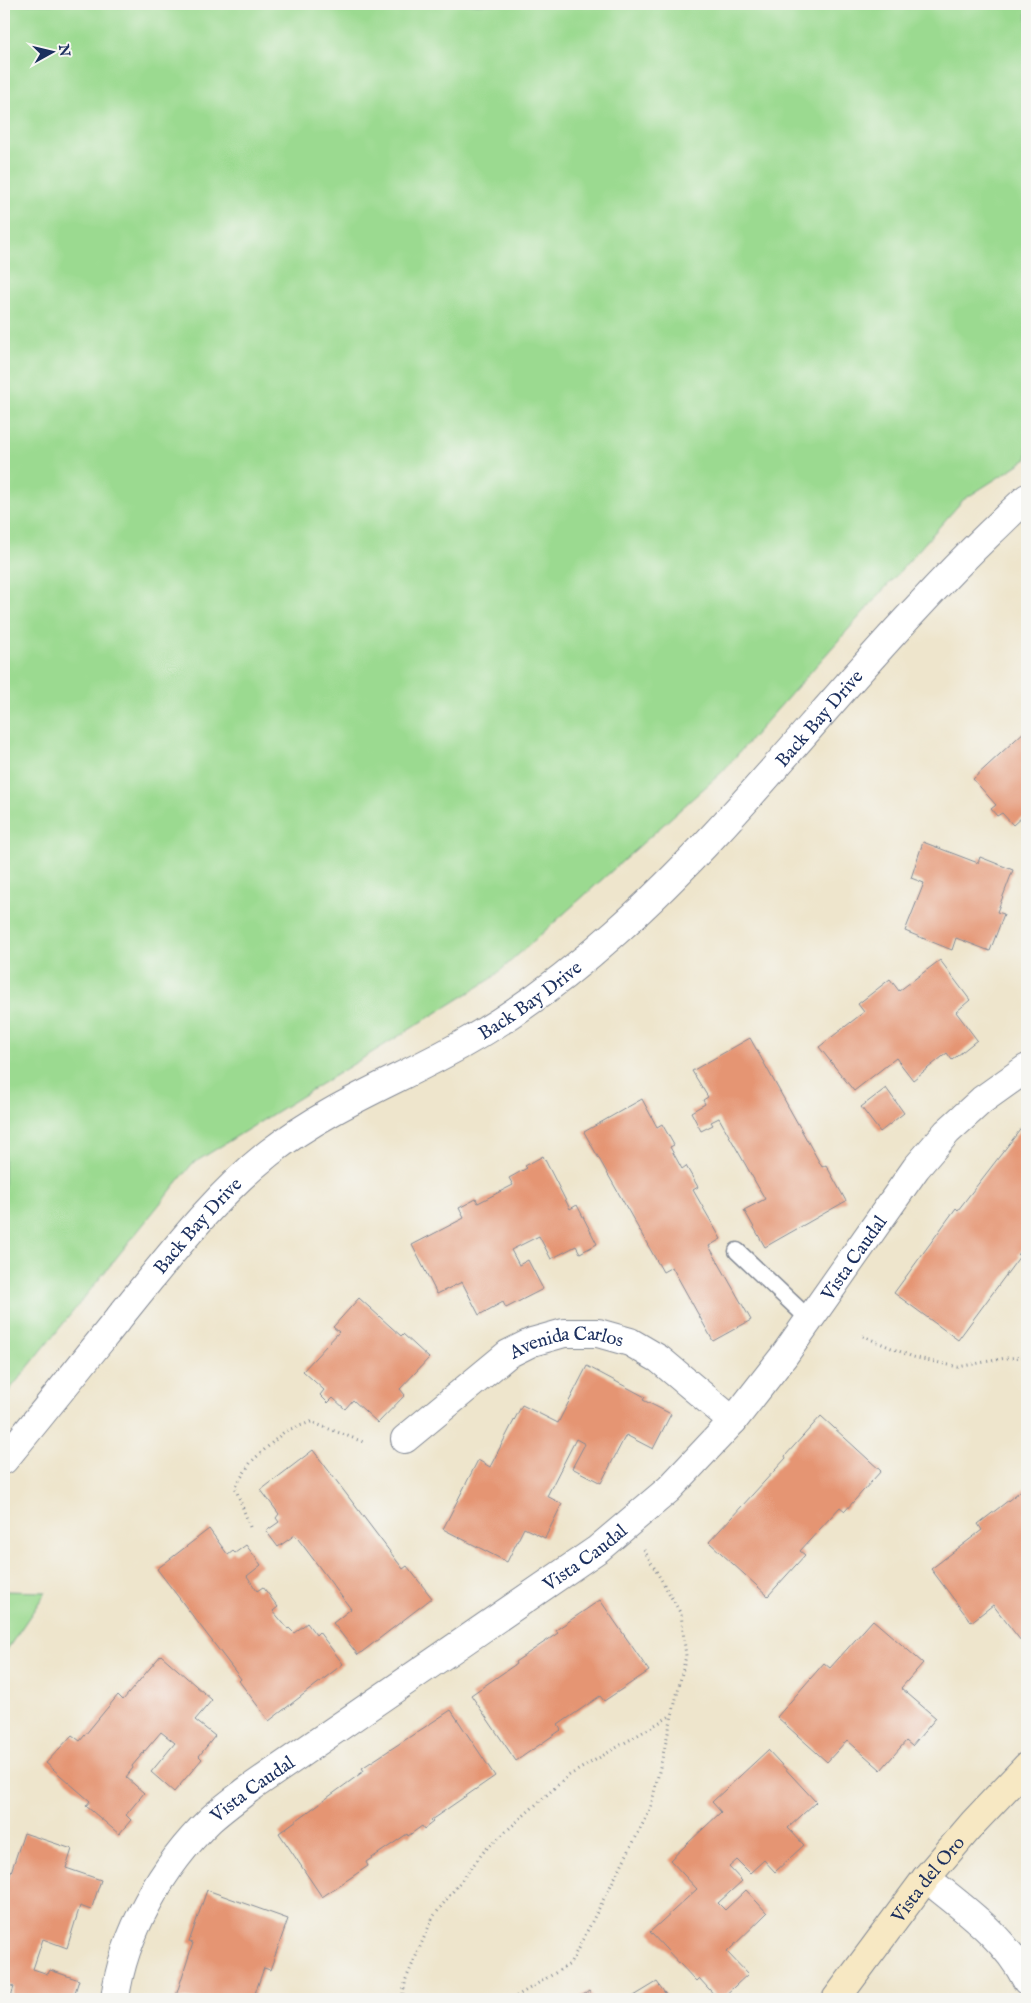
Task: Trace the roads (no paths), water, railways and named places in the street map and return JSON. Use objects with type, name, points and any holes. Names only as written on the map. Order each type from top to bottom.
[{"type":"street","name":"Back Bay Drive","points":[[4,1460],[181,1241],[232,1184],[277,1147],[336,1108],[459,1046],[504,1019],[545,991],[616,933],[681,872],[768,776],[870,658],[934,589],[1027,498]]},
{"type":"street","name":"Vista Caudal","points":[[115,1999],[129,1943],[150,1898],[177,1856],[210,1820],[249,1789],[598,1549],[628,1526],[669,1489],[733,1421],[783,1356],[916,1168],[941,1139],[982,1100],[1027,1068]]},
{"type":"street","name":"Avenida Carlos","points":[[405,1440],[508,1354],[532,1342],[564,1333],[598,1333],[630,1342],[659,1359],[733,1421]]},
{"type":"street","name":"Vista del Oro","points":[[836,1999],[869,1952],[926,1878],[974,1822],[1027,1766]]},
{"type":"street","points":[[926,1878],[993,1934],[1022,1970],[1027,1981]]},
{"type":"lane","points":[[737,1251],[809,1319]]}]
